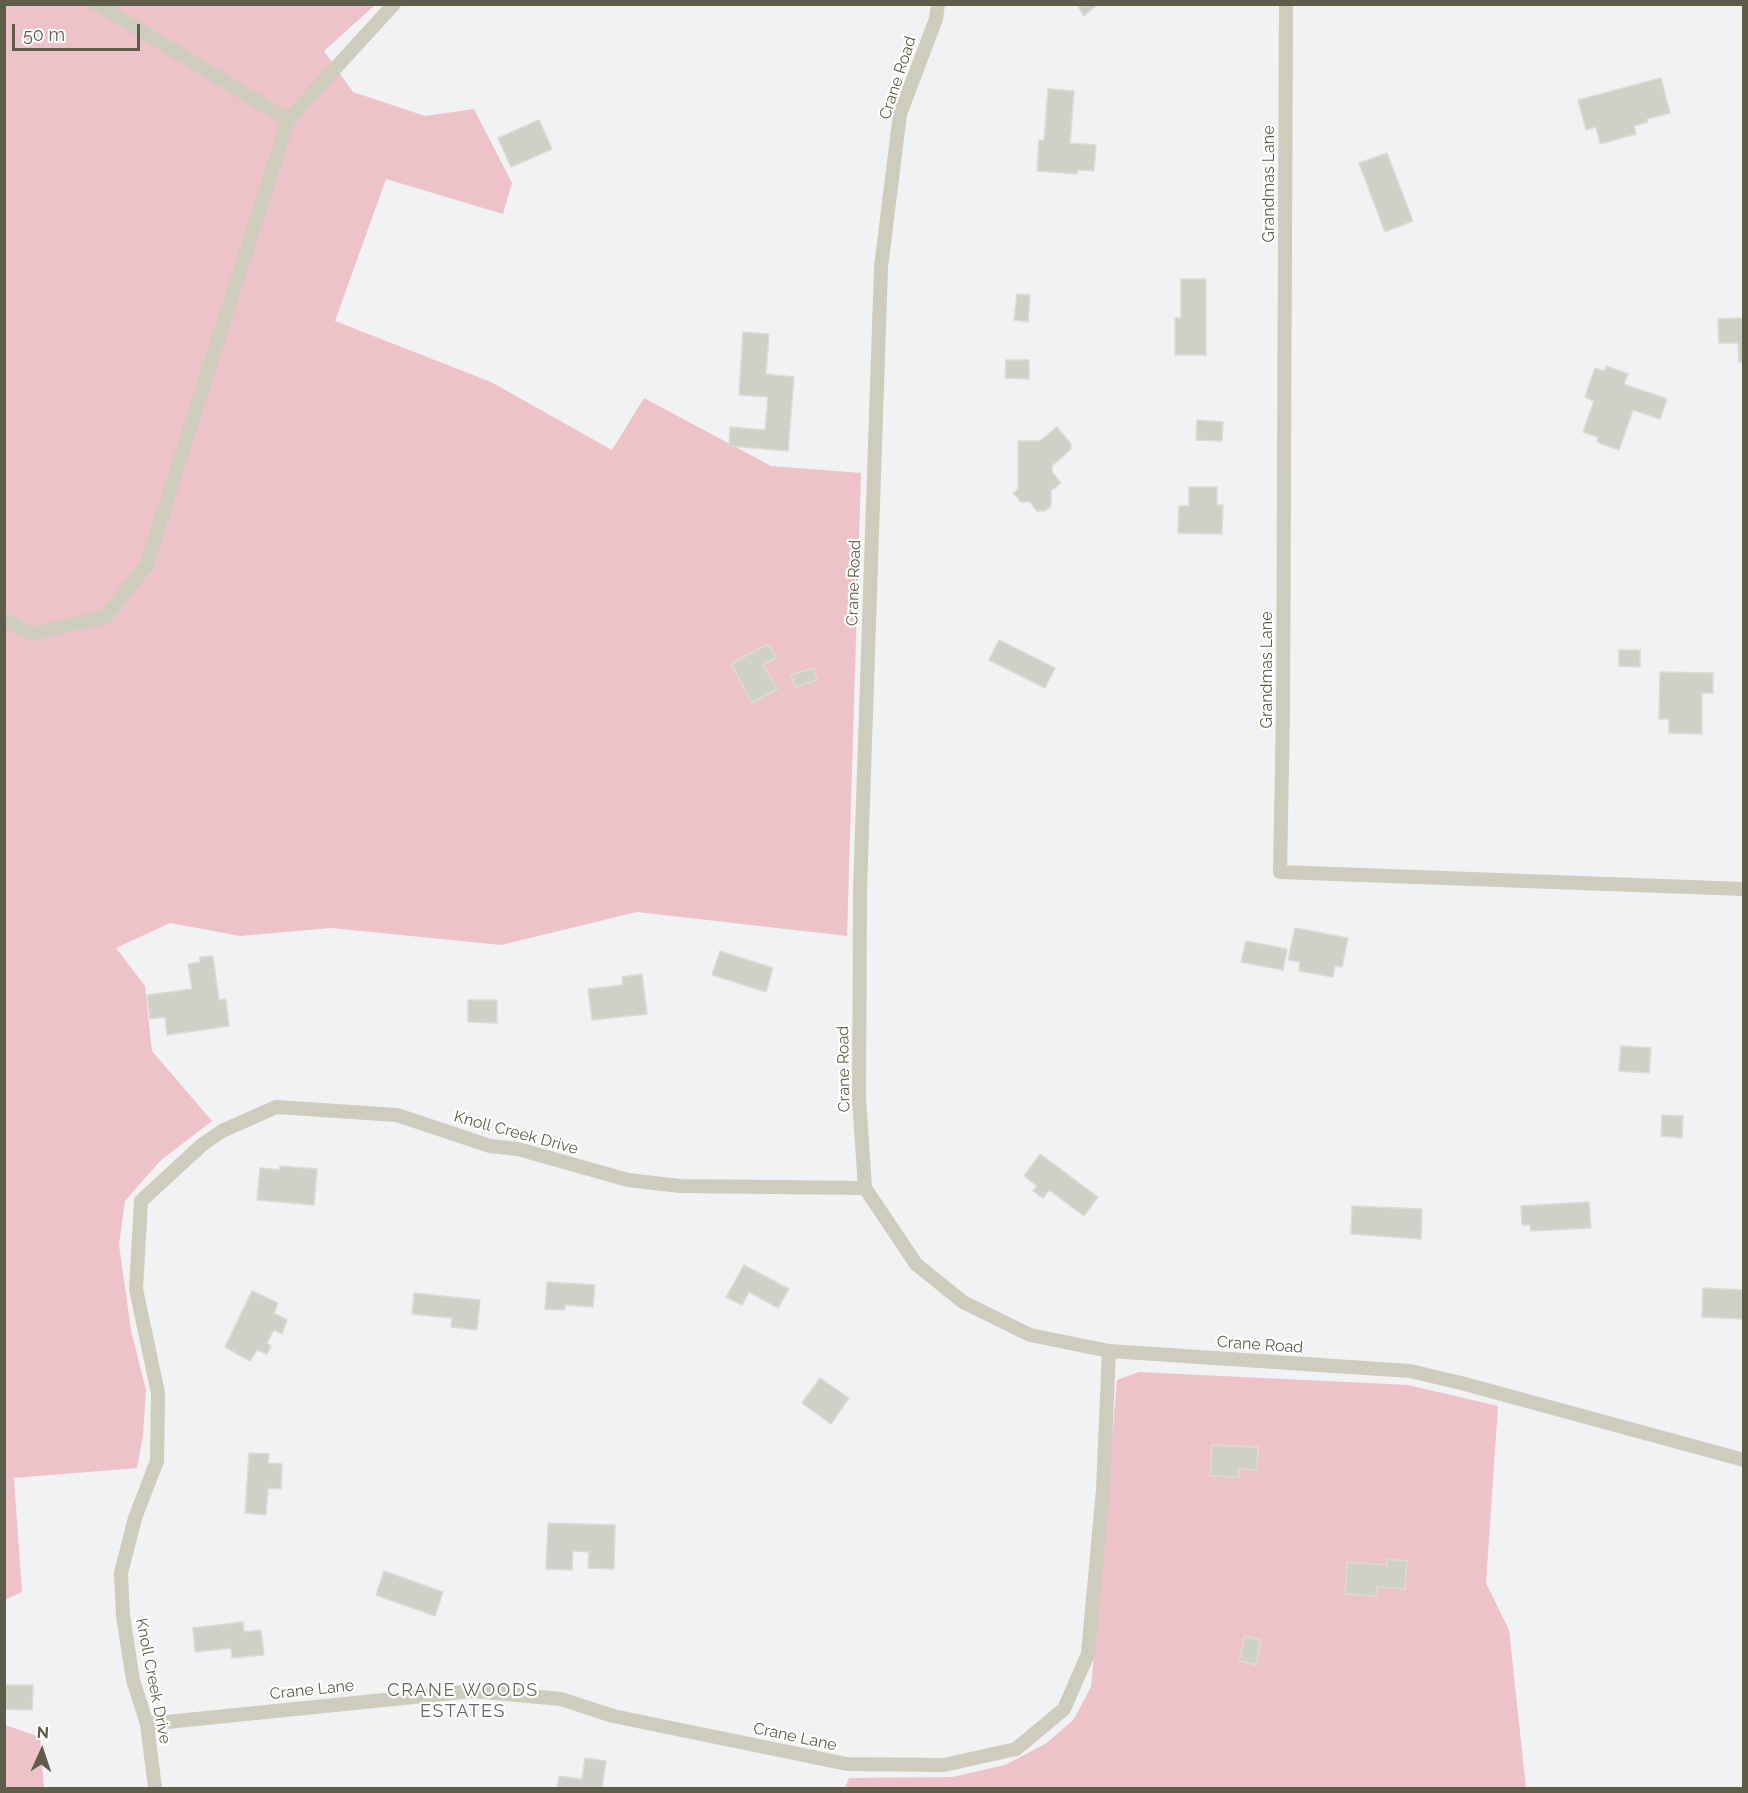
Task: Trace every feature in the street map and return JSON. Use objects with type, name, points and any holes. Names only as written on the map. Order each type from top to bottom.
[{"type":"street","points":[[97,4],[288,120]]},
{"type":"street","points":[[4,619],[30,633],[105,617],[146,566],[288,120],[394,4]]},
{"type":"street","name":"Crane Road","points":[[938,4],[936,19],[900,114],[881,267],[860,890],[859,1098],[866,1188],[916,1264],[963,1302],[1030,1335],[1109,1351],[1410,1371],[1743,1460]]},
{"type":"street","name":"Grandmas Lane","points":[[1286,4],[1283,711],[1280,872],[1743,889]]},
{"type":"street","name":"Knoll Creek Drive","points":[[155,1788],[147,1724],[132,1670],[123,1616],[122,1573],[135,1518],[157,1461],[159,1393],[136,1289],[141,1201],[202,1144],[222,1131],[276,1107],[397,1115],[490,1146],[518,1149],[628,1180],[680,1186],[866,1188]]},
{"type":"street","name":"Crane Lane","points":[[147,1724],[473,1691],[561,1699],[614,1716],[847,1764],[944,1765],[1016,1749],[1064,1709],[1088,1654],[1103,1490],[1109,1351]]},
{"type":"shaded area","points":[[4,5],[375,5],[324,51],[353,92],[425,116],[474,109],[512,183],[503,214],[386,179],[335,321],[491,382],[612,450],[644,398],[771,466],[861,473],[847,936],[637,912],[501,945],[331,928],[240,936],[170,923],[116,948],[145,986],[152,1051],[212,1121],[160,1161],[125,1201],[119,1245],[131,1330],[146,1390],[143,1436],[137,1468],[14,1478],[22,1592],[5,1600]]},
{"type":"shaded area","points":[[1139,1372],[1408,1385],[1498,1406],[1486,1583],[1509,1630],[1526,1788],[845,1788],[849,1778],[952,1777],[1005,1765],[1047,1743],[1074,1719],[1091,1687],[1117,1380]]},
{"type":"shaded area","points":[[5,1725],[40,1737],[44,1788],[5,1788]]},
{"type":"building","points":[[1077,4],[1098,4],[1084,16]]},
{"type":"building","points":[[1661,78],[1670,113],[1647,119],[1648,122],[1634,126],[1636,134],[1600,144],[1596,127],[1586,130],[1578,100]]},
{"type":"building","points":[[1048,89],[1074,91],[1070,143],[1096,145],[1094,171],[1078,170],[1077,174],[1037,171],[1039,140],[1044,141]]},
{"type":"building","points":[[539,120],[552,149],[511,167],[498,138]]},
{"type":"building","points":[[1387,153],[1413,221],[1385,232],[1359,163]]},
{"type":"building","points":[[1181,279],[1206,279],[1206,355],[1175,355],[1175,318],[1181,318]]},
{"type":"building","points":[[1017,294],[1030,295],[1028,322],[1014,320]]},
{"type":"building","points":[[1744,318],[1744,362],[1739,362],[1738,343],[1719,343],[1718,319]]},
{"type":"building","points":[[743,332],[769,334],[766,374],[794,377],[788,451],[729,446],[730,427],[765,430],[768,397],[739,395]]},
{"type":"building","points":[[1006,360],[1029,360],[1029,379],[1005,378]]},
{"type":"building","points":[[1606,366],[1628,374],[1624,384],[1667,399],[1660,419],[1633,410],[1619,450],[1597,442],[1598,437],[1583,432],[1594,401],[1585,397],[1595,368],[1604,371]]},
{"type":"building","points":[[1197,420],[1223,422],[1222,441],[1196,440]]},
{"type":"building","points":[[1057,427],[1071,444],[1071,449],[1052,466],[1052,472],[1061,483],[1051,491],[1051,506],[1045,511],[1037,511],[1030,502],[1021,502],[1013,493],[1018,489],[1018,441],[1040,441]]},
{"type":"building","points":[[1189,487],[1217,487],[1217,505],[1223,505],[1222,534],[1178,533],[1179,506],[1189,506]]},
{"type":"building","points":[[999,640],[1055,668],[1045,688],[989,660]]},
{"type":"building","points":[[768,644],[776,658],[763,665],[777,689],[752,703],[731,664]]},
{"type":"building","points":[[1619,650],[1640,650],[1640,667],[1619,666]]},
{"type":"building","points":[[813,668],[817,680],[795,687],[791,675]]},
{"type":"building","points":[[1660,672],[1713,673],[1713,693],[1702,693],[1702,734],[1669,733],[1669,719],[1659,719]]},
{"type":"building","points":[[1295,928],[1348,938],[1342,967],[1335,966],[1333,977],[1299,971],[1300,962],[1288,960]]},
{"type":"building","points":[[1246,941],[1287,949],[1283,970],[1241,962]]},
{"type":"building","points":[[720,951],[773,968],[766,992],[712,975]]},
{"type":"building","points":[[213,956],[219,1000],[226,999],[229,1026],[167,1035],[165,1017],[150,1019],[147,995],[192,989],[188,964],[200,962],[200,957]]},
{"type":"building","points":[[642,974],[647,1014],[592,1020],[588,989],[623,985],[622,977]]},
{"type":"building","points":[[468,1000],[497,1000],[497,1023],[468,1022]]},
{"type":"building","points":[[1621,1046],[1651,1048],[1649,1073],[1619,1071]]},
{"type":"building","points":[[1662,1115],[1683,1116],[1682,1138],[1661,1136]]},
{"type":"building","points":[[1040,1154],[1098,1197],[1084,1216],[1049,1190],[1043,1198],[1033,1191],[1037,1186],[1024,1176]]},
{"type":"building","points":[[280,1166],[317,1169],[314,1205],[257,1200],[260,1168],[280,1170]]},
{"type":"building","points":[[1589,1202],[1591,1228],[1531,1231],[1530,1225],[1522,1225],[1521,1206]]},
{"type":"building","points":[[1352,1206],[1422,1209],[1421,1239],[1351,1234]]},
{"type":"building","points":[[744,1265],[789,1289],[778,1308],[749,1292],[742,1305],[726,1297]]},
{"type":"building","points":[[547,1282],[595,1285],[593,1307],[565,1305],[565,1310],[545,1309]]},
{"type":"building","points":[[1703,1288],[1744,1290],[1744,1319],[1702,1317]]},
{"type":"building","points":[[252,1291],[278,1303],[274,1313],[287,1320],[282,1334],[274,1330],[267,1343],[271,1346],[267,1354],[257,1350],[250,1361],[225,1347]]},
{"type":"building","points":[[414,1293],[480,1300],[477,1330],[451,1327],[452,1318],[412,1314]]},
{"type":"building","points":[[820,1378],[849,1398],[831,1424],[802,1403]]},
{"type":"building","points":[[1212,1445],[1258,1447],[1257,1470],[1239,1469],[1239,1477],[1210,1476]]},
{"type":"building","points":[[249,1453],[269,1454],[268,1463],[282,1464],[281,1489],[268,1488],[266,1515],[245,1513]]},
{"type":"building","points":[[548,1523],[615,1525],[614,1569],[588,1568],[589,1552],[573,1551],[572,1570],[546,1569]]},
{"type":"building","points":[[1387,1559],[1407,1561],[1405,1589],[1377,1587],[1376,1596],[1345,1594],[1347,1562],[1387,1565]]},
{"type":"building","points":[[384,1571],[443,1592],[435,1616],[376,1595]]},
{"type":"building","points":[[243,1622],[244,1632],[261,1630],[264,1655],[232,1658],[231,1648],[195,1652],[193,1628]]},
{"type":"building","points":[[1245,1636],[1261,1640],[1256,1665],[1239,1661]]},
{"type":"building","points":[[4,1685],[33,1685],[32,1710],[4,1709]]},
{"type":"building","points":[[585,1758],[606,1761],[602,1788],[557,1788],[559,1776],[582,1779]]},
{"type":"district","name":"CRANE WOODS ESTATES","points":[[463,1701]]}]
